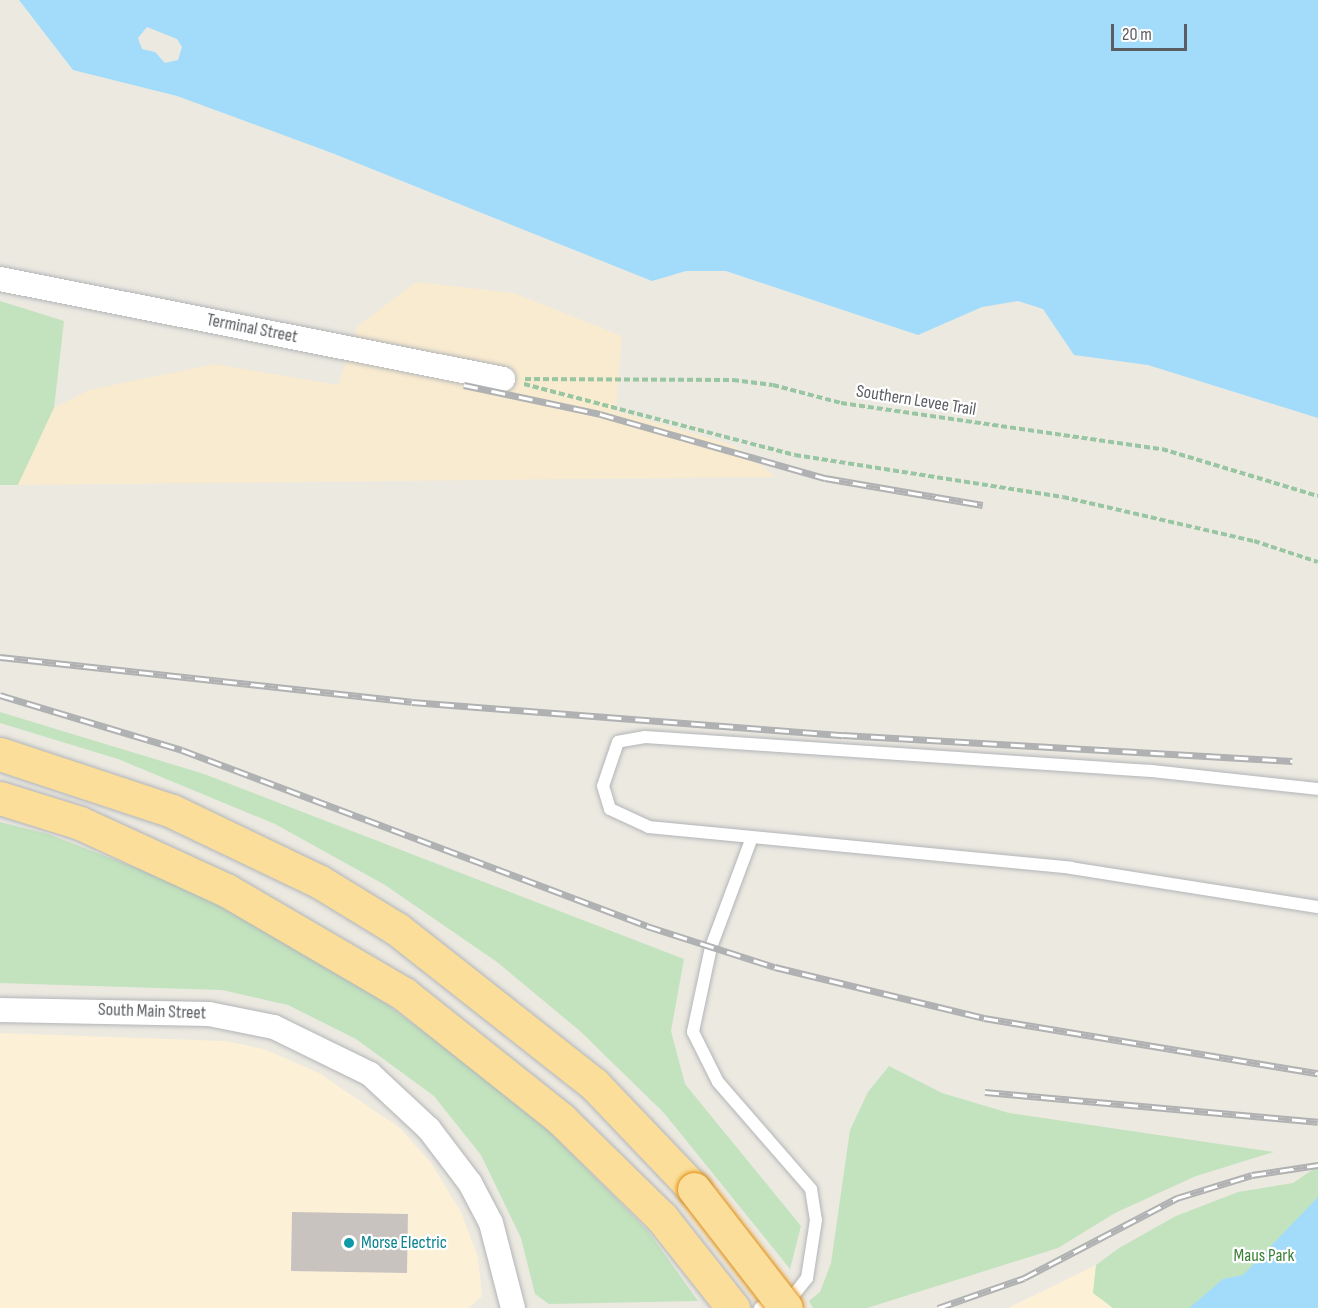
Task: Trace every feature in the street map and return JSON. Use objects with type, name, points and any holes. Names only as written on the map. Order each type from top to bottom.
[{"type":"highway","points":[[0,754],[172,811],[320,882],[397,929],[464,977],[594,1084],[694,1189],[786,1308]]},
{"type":"highway","points":[[0,798],[80,823],[166,862],[343,955],[510,1074],[662,1218],[733,1308]]},
{"type":"street","name":"Terminal Street","points":[[0,279],[503,379]]},
{"type":"street","name":"South Main Street","points":[[0,1010],[209,1014],[274,1027],[370,1074],[429,1129],[470,1183],[494,1233],[513,1308]]},
{"type":"lane","points":[[1318,789],[1151,771],[645,737],[618,742],[603,786],[610,809],[623,819],[751,840],[1071,868],[1318,907]]},
{"type":"lane","points":[[751,840],[711,947],[693,1032],[718,1082],[812,1189],[816,1220],[807,1278],[793,1296],[760,1308]]},
{"type":"path","name":"Southern Levee Trail","points":[[503,379],[733,380],[773,385],[852,404],[1162,449],[1318,496]]},
{"type":"path","points":[[503,379],[795,455],[1063,497],[1254,541],[1318,562]]},
{"type":"shaded area","points":[[0,1033],[225,1041],[264,1049],[319,1073],[400,1128],[431,1163],[461,1212],[478,1257],[482,1296],[469,1308],[0,1308]]},
{"type":"shaded area","points":[[1096,1265],[1093,1293],[1113,1308],[1008,1308]]},
{"type":"green space","points":[[0,301],[64,321],[54,408],[18,485],[0,485]]},
{"type":"green space","points":[[0,712],[204,774],[684,959],[671,1031],[685,1084],[801,1226],[790,1269],[664,1113],[580,1031],[497,962],[385,885],[275,824],[118,759],[0,723]]},
{"type":"green space","points":[[0,822],[48,834],[201,893],[368,990],[528,1110],[648,1231],[698,1301],[549,1304],[535,1294],[521,1238],[481,1155],[434,1096],[356,1039],[288,1005],[222,990],[0,983]]},
{"type":"green space","points":[[889,1066],[942,1093],[1009,1113],[1274,1152],[1196,1176],[1115,1213],[1058,1248],[867,1308],[813,1308],[809,1301],[820,1292],[831,1263],[850,1130],[868,1092]]},
{"type":"green space","name":"Maus Park","points":[[1318,1166],[1318,1308],[1113,1308],[1093,1293],[1096,1265],[1119,1248],[1176,1216],[1238,1192],[1293,1183]]},
{"type":"sand","points":[[416,282],[514,293],[622,336],[616,411],[733,445],[776,477],[18,485],[54,408],[89,390],[215,364],[338,385],[358,326]]},
{"type":"water","points":[[0,0],[1318,0],[1318,445],[1004,341],[877,355],[165,122],[128,124]]},
{"type":"water","points":[[1318,1197],[1318,1308],[1189,1308],[1223,1279],[1243,1275]]},
{"type":"pier","points":[[0,0],[19,0],[73,70],[177,96],[332,153],[652,281],[686,271],[726,271],[918,335],[982,307],[1018,301],[1043,309],[1074,355],[1148,365],[1318,418],[1318,448],[1179,407],[1112,398],[1054,383],[1003,344],[978,346],[957,364],[935,367],[876,358],[704,303],[637,304],[187,133],[90,119],[66,108],[37,76],[0,24]]},
{"type":"pier","points":[[147,27],[177,39],[182,47],[178,60],[165,63],[155,52],[142,49],[138,38]]},
{"type":"building","name":"Morse Electric","points":[[292,1212],[408,1214],[407,1273],[291,1271]]},
{"type":"railway","points":[[464,385],[600,414],[825,478],[983,505]]},
{"type":"railway","points":[[0,657],[412,702],[843,735],[1292,761]]},
{"type":"railway","points":[[0,695],[182,750],[647,926],[775,967],[984,1018],[1318,1073]]},
{"type":"railway","points":[[985,1092],[1318,1122]]},
{"type":"railway","points":[[938,1308],[1024,1278],[1177,1198],[1252,1175],[1318,1165]]},
{"type":"place","name":"Morse Electric","points":[[349,1243]]}]
